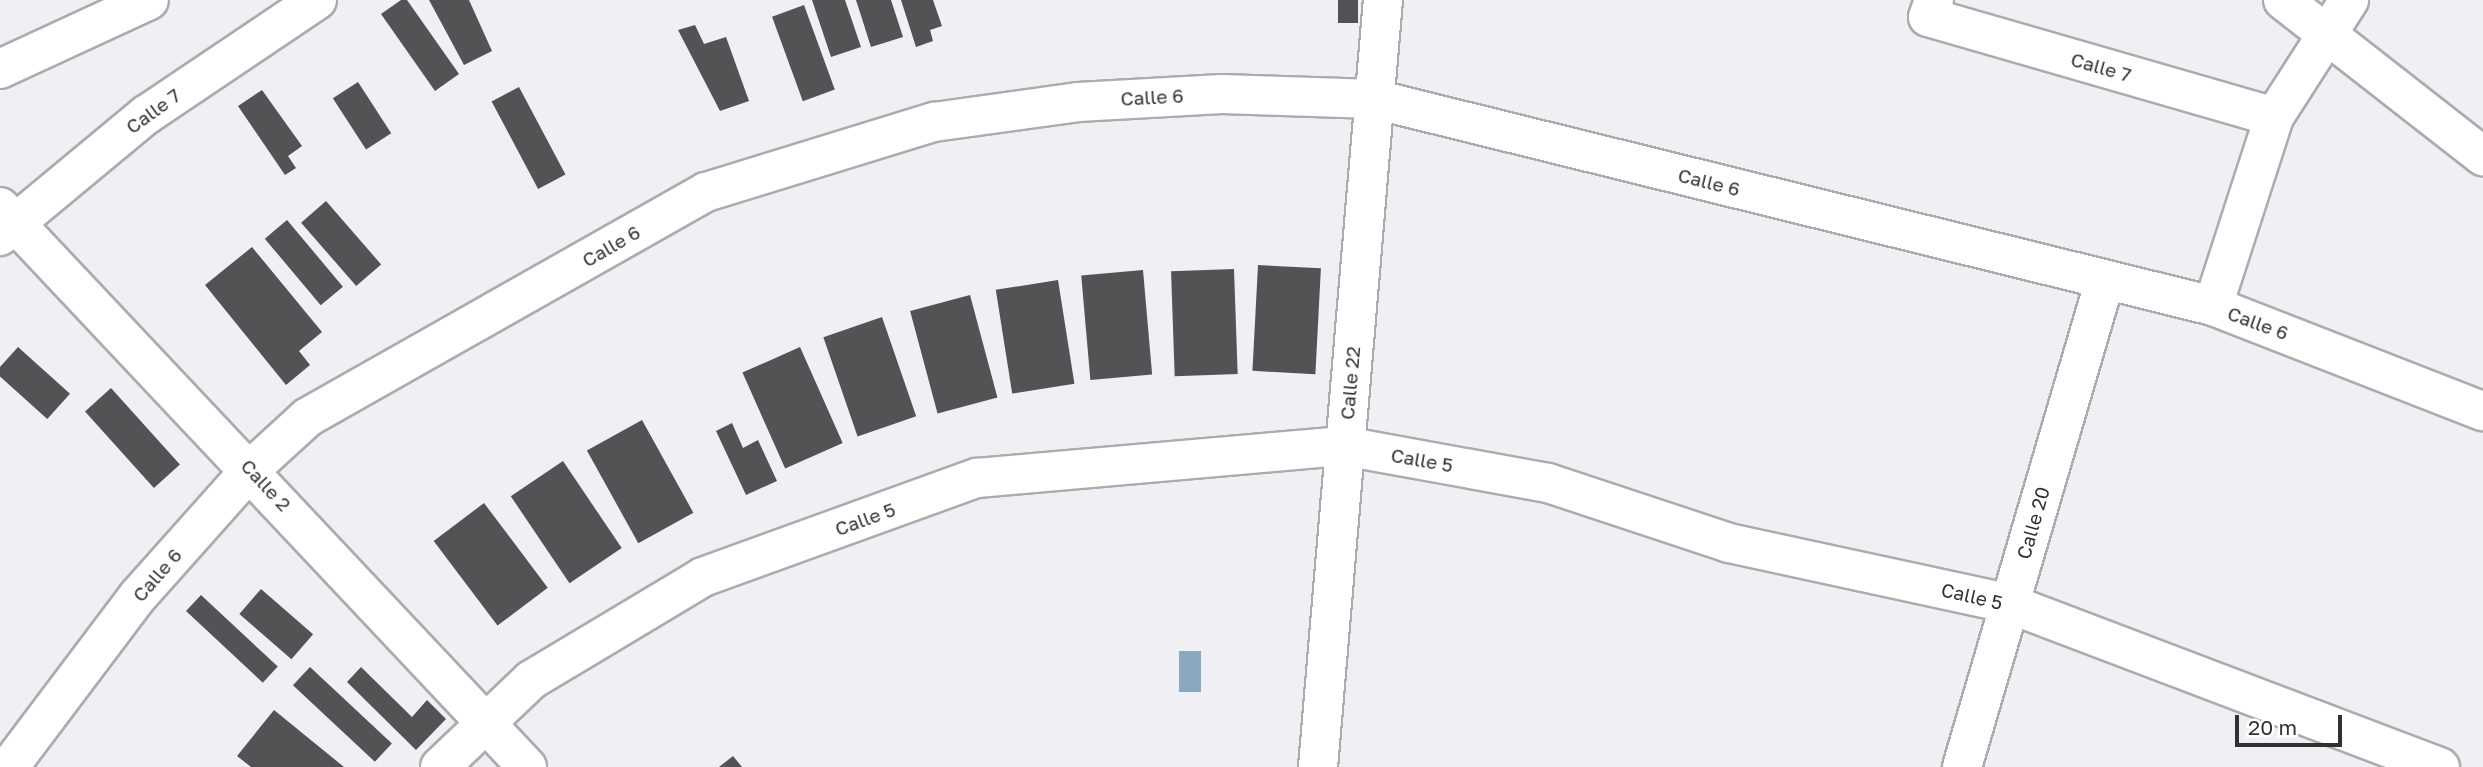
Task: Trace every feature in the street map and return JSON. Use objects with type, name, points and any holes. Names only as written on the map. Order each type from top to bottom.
[{"type":"street","points":[[0,69],[147,0]]},
{"type":"street","name":"Calle 7","points":[[5,222],[146,115],[317,0]]},
{"type":"street","name":"Calle 22","points":[[1318,767],[1383,0]]},
{"type":"street","points":[[2283,0],[2483,156]]},
{"type":"street","points":[[2213,306],[2274,117],[2325,33],[2349,0]]},
{"type":"street","name":"Calle 7","points":[[1931,9],[2274,117]]},
{"type":"street","name":"Calle 6","points":[[9,767],[138,596],[251,469],[308,417],[706,192],[947,120],[1078,102],[1222,93],[1374,99],[2213,306],[2483,411]]},
{"type":"street","name":"Calle 2","points":[[5,222],[251,469],[527,767]]},
{"type":"street","name":"Calle 20","points":[[1962,767],[2105,280]]},
{"type":"street","name":"Calle 5","points":[[440,767],[483,719],[531,680],[703,577],[977,478],[1344,446],[1548,483],[1729,543],[2010,604],[2440,767]]},
{"type":"water","points":[[1179,651],[1201,651],[1201,692],[1179,692]]},
{"type":"building","points":[[401,0],[407,0],[459,74],[435,91],[381,14]]},
{"type":"building","points":[[429,0],[469,0],[492,51],[464,65]]},
{"type":"building","points":[[812,0],[845,0],[861,47],[831,57]]},
{"type":"building","points":[[856,0],[891,0],[903,37],[871,47]]},
{"type":"building","points":[[901,0],[933,0],[942,26],[930,30],[933,41],[916,47]]},
{"type":"building","points":[[1338,0],[1358,0],[1358,23],[1338,23]]},
{"type":"building","points":[[804,5],[835,90],[803,101],[772,17]]},
{"type":"building","points":[[695,25],[704,44],[726,37],[749,101],[720,111],[678,30]]},
{"type":"building","points":[[358,82],[391,133],[366,149],[333,98]]},
{"type":"building","points":[[519,87],[565,174],[538,189],[492,102]]},
{"type":"building","points":[[262,90],[302,146],[288,156],[296,168],[285,175],[238,106]]},
{"type":"building","points":[[326,201],[381,264],[356,286],[301,223]]},
{"type":"building","points":[[287,220],[343,287],[321,305],[265,239]]},
{"type":"building","points":[[252,247],[322,332],[299,351],[310,365],[286,385],[205,285]]},
{"type":"building","points":[[1258,265],[1321,268],[1315,374],[1252,371]]},
{"type":"building","points":[[1234,269],[1238,374],[1175,376],[1171,271]]},
{"type":"building","points":[[1143,270],[1152,375],[1090,380],[1081,275]]},
{"type":"building","points":[[1058,280],[1074,384],[1012,394],[996,290]]},
{"type":"building","points":[[970,295],[997,397],[938,413],[910,311]]},
{"type":"building","points":[[882,317],[916,416],[858,436],[823,337]]},
{"type":"building","points":[[18,347],[70,394],[47,419],[0,377],[0,367]]},
{"type":"building","points":[[800,347],[843,443],[785,469],[742,373]]},
{"type":"building","points":[[111,388],[180,465],[154,488],[85,411]]},
{"type":"building","points":[[642,420],[693,513],[638,543],[587,451]]},
{"type":"building","points":[[732,423],[743,448],[758,440],[777,481],[746,495],[716,431]]},
{"type":"building","points":[[563,461],[622,548],[569,583],[511,496]]},
{"type":"building","points":[[484,503],[548,588],[497,626],[434,541]]},
{"type":"building","points":[[261,589],[313,634],[291,659],[239,614]]},
{"type":"building","points":[[201,595],[278,667],[263,683],[186,611]]},
{"type":"building","points":[[310,667],[392,743],[375,762],[293,685]]},
{"type":"building","points":[[361,667],[412,717],[427,700],[446,719],[416,750],[347,682]]},
{"type":"building","points":[[274,710],[344,767],[251,767],[237,756]]},
{"type":"building","points":[[733,756],[742,767],[719,767]]}]
